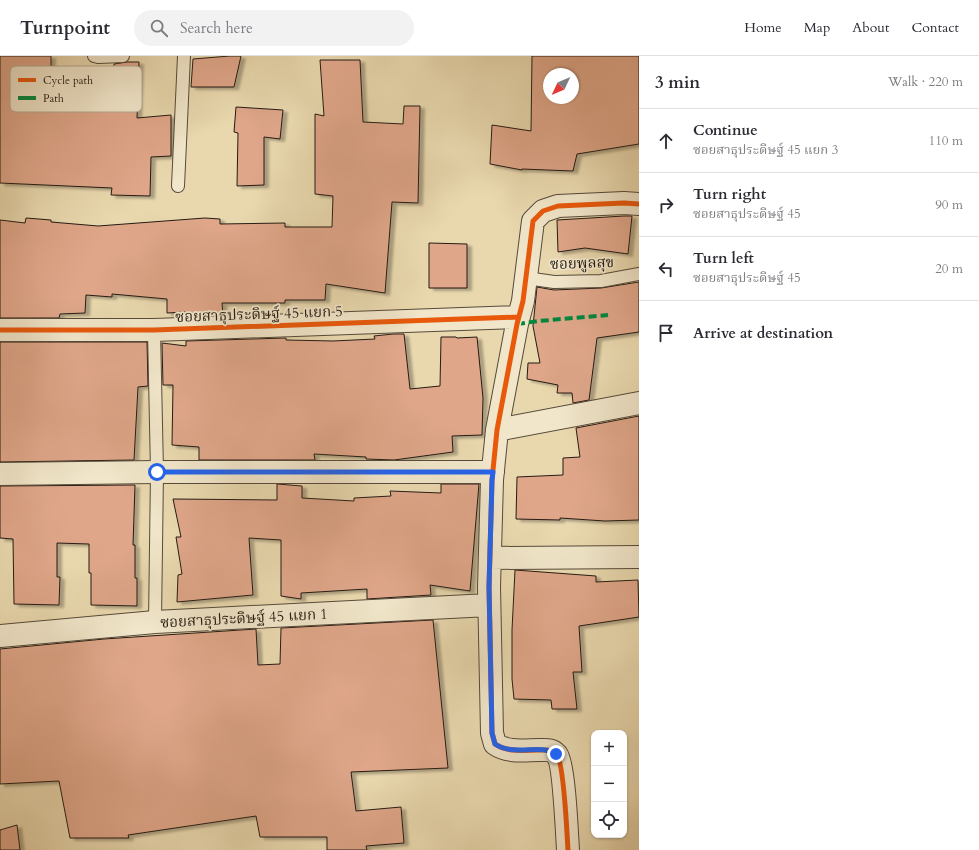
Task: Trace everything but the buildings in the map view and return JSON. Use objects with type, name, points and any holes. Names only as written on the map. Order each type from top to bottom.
[{"type":"street","points":[[568,850],[562,774],[560,761],[556,754],[551,750],[502,749],[495,744],[492,733],[489,605],[492,480],[498,430],[523,301],[533,221],[543,211],[558,206],[624,203],[639,204]]},
{"type":"street","name":"ซอยสาธุประดิษฐ์ 45 แยก 5","points":[[0,330],[154,330],[519,317]]},
{"type":"street","points":[[498,430],[639,403]]},
{"type":"street","points":[[0,474],[157,472],[493,472]]},
{"type":"street","points":[[490,558],[639,557]]},
{"type":"street","name":"ซอยสาธุประดิษฐ์ 45 แยก 1","points":[[0,636],[155,622],[489,605]]},
{"type":"lane","points":[[94,56],[123,56]]},
{"type":"lane","points":[[178,186],[184,56]]},
{"type":"lane","name":"ซอยพูลสุข","points":[[526,278],[554,282],[600,281],[639,274]]},
{"type":"lane","points":[[154,330],[157,472],[155,622]]},
{"type":"marked path","points":[[517,324],[608,315]]},
{"type":"cycle path","points":[[568,850],[562,771],[557,755],[549,750],[505,749],[495,744],[492,733],[489,587],[492,480],[497,430],[517,324],[523,301],[533,221],[543,211],[558,206],[624,203],[639,204]]},
{"type":"cycle path","points":[[0,330],[154,330],[519,317]]},
{"type":"route","points":[[157,472],[493,472],[489,587],[492,733],[495,744],[502,749],[551,750],[556,754]]}]
